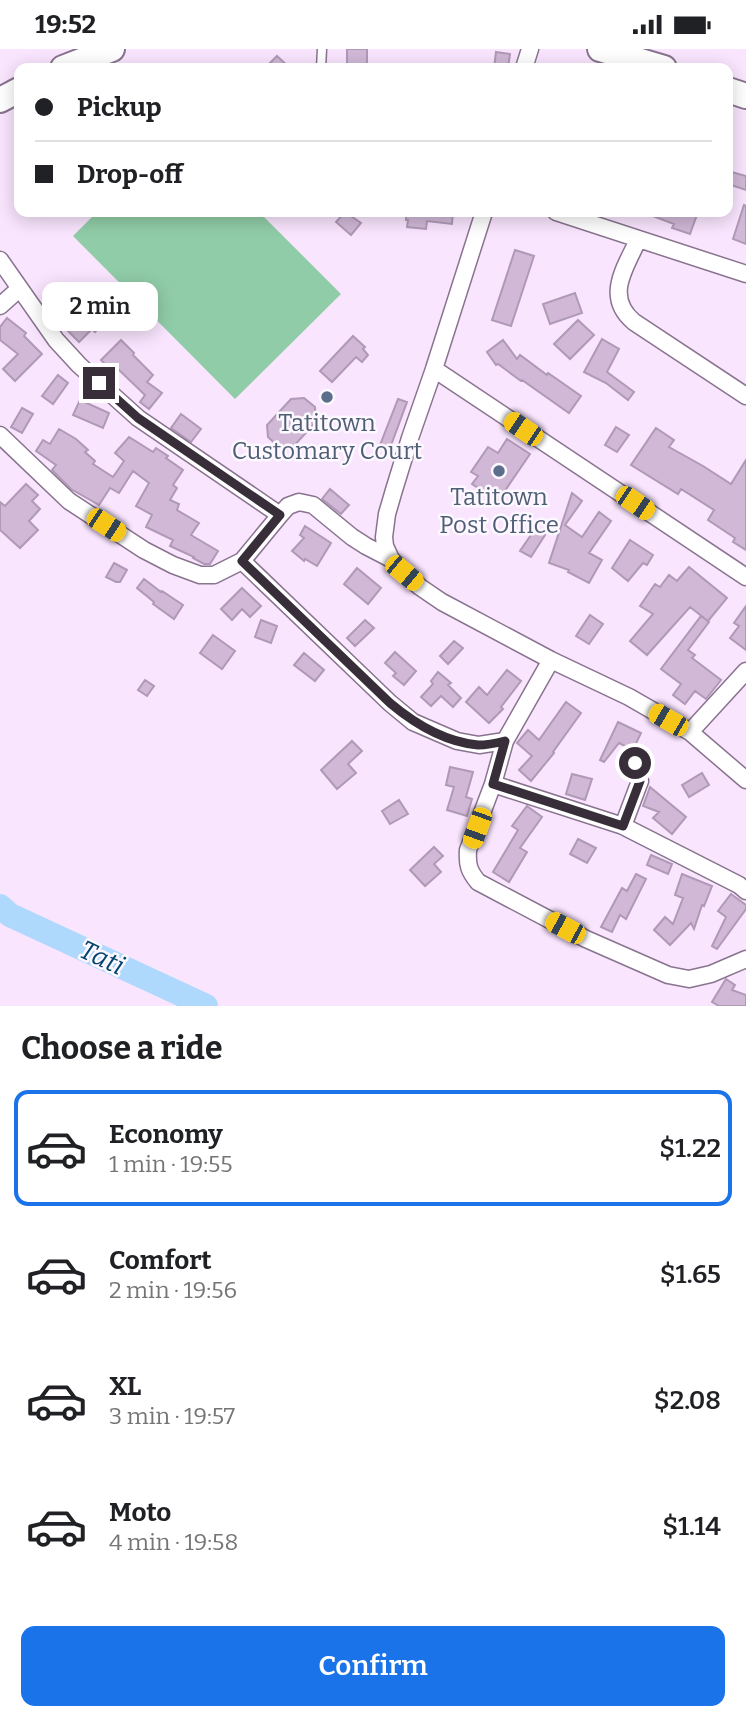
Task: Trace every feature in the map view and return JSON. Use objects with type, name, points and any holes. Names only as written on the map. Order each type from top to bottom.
[{"type":"highway","points":[[77,63],[112,49]]},
{"type":"highway","points":[[600,49],[654,60]]},
{"type":"street","points":[[482,217],[387,514],[384,546],[391,558],[412,580],[442,601],[551,660],[629,697],[690,732],[746,780]]},
{"type":"street","points":[[571,217],[746,274]]},
{"type":"street","points":[[638,240],[619,284],[618,296],[625,315],[746,396]]},
{"type":"street","points":[[0,260],[56,340],[79,365],[138,418],[280,515]]},
{"type":"street","points":[[0,306],[19,289]]},
{"type":"street","points":[[434,369],[746,577]]},
{"type":"street","points":[[0,435],[69,501],[153,555],[201,575],[214,575],[242,561],[288,506],[299,502],[313,505],[352,537],[391,558]]},
{"type":"street","points":[[242,561],[413,722],[457,741],[480,745],[505,741]]},
{"type":"street","points":[[551,660],[505,741],[493,784],[468,850],[469,871],[478,882],[586,939],[668,975],[689,979],[711,974],[746,959]]},
{"type":"street","points":[[690,732],[746,671]]},
{"type":"street","points":[[623,826],[640,781],[635,763]]},
{"type":"street","points":[[493,784],[623,826],[746,891]]},
{"type":"green space","points":[[92,217],[264,217],[341,294],[235,399],[73,236]]},
{"type":"building","points":[[347,49],[367,49],[367,63],[347,63]]},
{"type":"building","points":[[496,52],[510,54],[509,63],[495,63]]},
{"type":"building","points":[[277,56],[285,63],[270,63]]},
{"type":"building","points":[[733,172],[746,176],[746,190],[733,186]]},
{"type":"building","points":[[744,205],[746,206],[746,244],[733,239]]},
{"type":"building","points":[[340,217],[352,217],[361,223],[351,235],[336,222]]},
{"type":"building","points":[[406,217],[453,217],[452,224],[427,221],[426,229],[407,227]]},
{"type":"building","points":[[656,217],[696,217],[690,234],[672,228],[674,224]]},
{"type":"building","points":[[515,250],[534,256],[511,326],[492,320]]},
{"type":"building","points":[[57,293],[65,301],[72,294],[89,310],[93,306],[107,319],[95,332],[92,329],[79,342],[52,315],[55,313],[46,304]]},
{"type":"building","points":[[575,293],[582,313],[550,324],[543,304]]},
{"type":"building","points":[[7,318],[26,333],[24,336],[42,354],[15,381],[3,369],[18,354],[0,340],[0,327]]},
{"type":"building","points":[[578,320],[594,335],[570,359],[554,344]]},
{"type":"building","points":[[353,336],[365,347],[363,349],[368,355],[362,362],[356,357],[332,382],[320,371]]},
{"type":"building","points":[[602,339],[619,349],[607,372],[634,392],[628,400],[606,383],[584,372]]},
{"type":"building","points":[[121,340],[153,375],[147,382],[162,393],[149,409],[140,402],[145,395],[118,369],[114,374],[101,360]]},
{"type":"building","points":[[503,340],[517,359],[520,355],[581,396],[569,413],[496,365],[487,352]]},
{"type":"building","points":[[58,375],[68,383],[53,404],[42,396]]},
{"type":"building","points":[[304,398],[315,407],[316,422],[292,448],[279,447],[268,437],[267,425],[291,399]]},
{"type":"building","points":[[398,399],[407,402],[390,448],[380,445]]},
{"type":"building","points":[[80,400],[109,413],[103,428],[73,415]]},
{"type":"building","points":[[22,408],[33,414],[22,433],[11,427]]},
{"type":"building","points":[[181,414],[201,429],[191,442],[171,428]]},
{"type":"building","points":[[616,427],[629,435],[617,452],[605,445]]},
{"type":"building","points":[[656,428],[674,440],[669,447],[731,484],[746,460],[746,550],[733,542],[735,538],[708,520],[714,510],[681,489],[678,494],[631,465]]},
{"type":"building","points":[[59,429],[76,439],[88,450],[85,452],[95,461],[93,464],[113,477],[124,461],[115,453],[129,437],[153,452],[156,448],[168,456],[166,458],[183,470],[173,485],[177,488],[170,500],[179,504],[177,510],[199,523],[191,535],[218,551],[210,564],[204,564],[170,546],[173,540],[146,527],[152,515],[136,506],[149,483],[133,471],[119,493],[110,488],[99,505],[71,489],[52,470],[56,465],[36,451],[43,440],[50,444]]},
{"type":"building","points":[[507,439],[530,454],[498,501],[472,484],[478,476],[471,472],[488,447],[498,453]]},
{"type":"building","points":[[26,484],[38,495],[32,501],[40,509],[29,521],[38,530],[20,548],[0,530],[0,502],[5,506]]},
{"type":"building","points":[[330,489],[349,505],[341,514],[322,499]]},
{"type":"building","points":[[572,493],[582,501],[565,525],[582,537],[599,512],[611,521],[589,553],[602,560],[589,583],[568,572],[569,570],[549,563]]},
{"type":"building","points":[[305,526],[331,543],[317,566],[305,559],[304,561],[292,551],[304,538],[300,535]]},
{"type":"building","points":[[535,529],[545,535],[531,557],[520,551]]},
{"type":"building","points":[[630,540],[653,555],[647,565],[643,563],[628,581],[612,568]]},
{"type":"building","points":[[114,563],[127,570],[120,582],[106,577]]},
{"type":"building","points":[[689,567],[727,598],[708,621],[690,607],[647,655],[630,641],[653,614],[640,606],[655,584],[660,587],[669,575],[677,581]]},
{"type":"building","points":[[357,568],[381,588],[368,604],[344,584]]},
{"type":"building","points":[[144,579],[183,605],[174,619],[137,588]]},
{"type":"building","points":[[242,588],[261,606],[250,617],[242,609],[232,620],[221,609]]},
{"type":"building","points":[[746,606],[746,650],[730,638],[739,626],[734,623]]},
{"type":"building","points":[[590,615],[603,624],[589,644],[576,636]]},
{"type":"building","points":[[701,616],[709,622],[688,650],[695,655],[692,658],[721,680],[706,699],[695,691],[685,704],[673,695],[681,684],[661,669]]},
{"type":"building","points":[[261,620],[277,626],[271,643],[255,637]]},
{"type":"building","points":[[365,620],[374,628],[355,646],[347,638]]},
{"type":"building","points":[[213,635],[235,651],[222,669],[200,653]]},
{"type":"building","points":[[454,641],[463,648],[448,664],[440,656]]},
{"type":"building","points":[[395,652],[416,671],[404,685],[393,676],[396,673],[385,663]]},
{"type":"building","points":[[304,653],[324,670],[315,681],[294,665]]},
{"type":"building","points":[[507,670],[521,681],[501,707],[503,709],[489,723],[466,702],[479,687],[487,695]]},
{"type":"building","points":[[438,672],[451,683],[448,685],[461,698],[453,707],[441,696],[431,706],[421,697],[433,684],[431,681]]},
{"type":"building","points":[[145,680],[154,686],[147,696],[138,690]]},
{"type":"building","points":[[566,702],[581,713],[531,781],[519,770],[532,756],[517,743],[528,730],[539,740]]},
{"type":"building","points":[[618,722],[641,733],[633,750],[619,743],[604,762],[600,760]]},
{"type":"building","points":[[352,741],[362,751],[348,764],[356,773],[337,789],[321,770]]},
{"type":"building","points":[[450,767],[473,772],[466,797],[472,799],[467,816],[447,810],[454,787],[446,785]]},
{"type":"building","points":[[702,773],[709,785],[689,797],[682,785]]},
{"type":"building","points":[[572,774],[592,779],[585,800],[566,794]]},
{"type":"building","points":[[650,787],[686,817],[672,834],[653,818],[659,812],[643,806]]},
{"type":"building","points":[[399,800],[408,814],[390,824],[382,811]]},
{"type":"building","points":[[527,806],[542,817],[520,848],[527,852],[509,882],[493,872],[518,830],[512,826]]},
{"type":"building","points":[[578,839],[596,848],[587,863],[570,854]]},
{"type":"building","points":[[434,847],[443,856],[434,864],[441,872],[425,886],[410,870]]},
{"type":"building","points":[[651,855],[672,864],[668,874],[647,865]]},
{"type":"building","points":[[636,874],[646,879],[626,919],[620,915],[612,932],[601,927],[622,888],[627,891]]},
{"type":"building","points":[[682,874],[712,886],[694,929],[691,923],[670,945],[654,930],[665,917],[673,924],[683,898],[675,895]]},
{"type":"building","points":[[731,894],[746,905],[746,909],[717,949],[712,946],[726,917],[718,911]]},
{"type":"building","points":[[726,979],[735,985],[732,990],[746,995],[746,1006],[719,1006],[712,1002]]},
{"type":"waterway","name":"Tati","points":[[0,906],[10,915],[206,1006]]},
{"type":"place","name":"Tatitown Customary Court","points":[[327,397]]},
{"type":"place","name":"Tatitown Post Office","points":[[499,471]]},
{"type":"route","points":[[99,383],[138,418],[280,515],[242,561],[390,703],[413,722],[457,741],[480,745],[505,741],[493,784],[623,826],[640,781],[635,763]]}]
